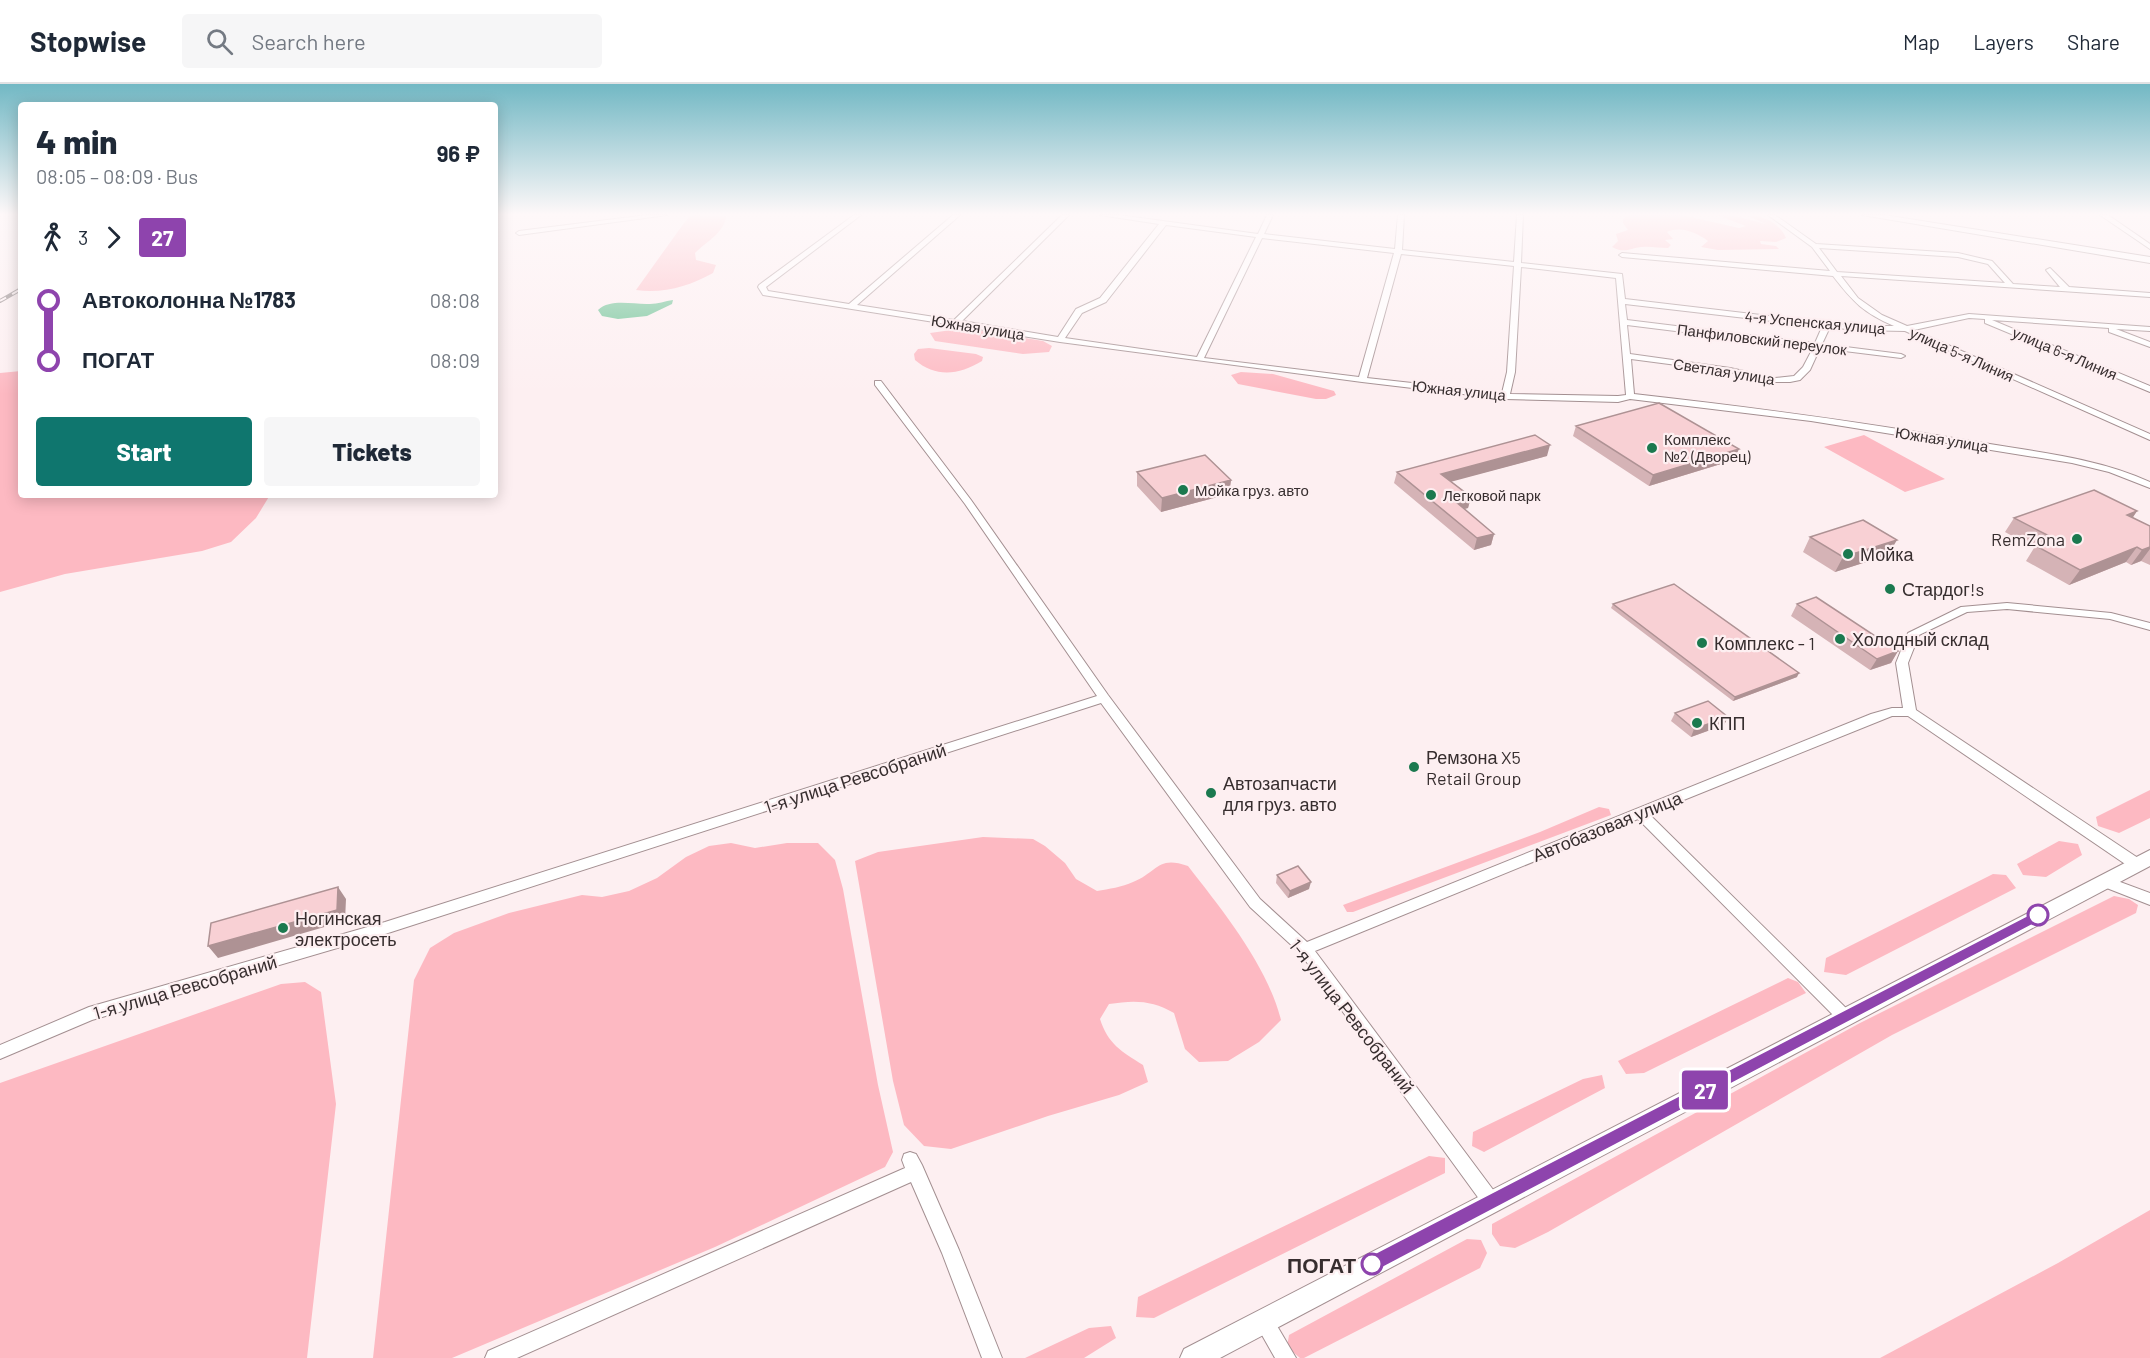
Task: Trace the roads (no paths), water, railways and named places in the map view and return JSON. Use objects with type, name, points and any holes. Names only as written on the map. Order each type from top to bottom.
[{"type":"main road","points":[[1193,1358],[2143,861]]},
{"type":"street","name":"Южная улица","points":[[779,274],[762,287],[766,293],[1060,340],[1362,380],[1505,396],[1618,399],[1630,396],[1728,407],[2108,467],[2150,485]]},
{"type":"street","points":[[851,306],[888,274]]},
{"type":"street","points":[[956,323],[1005,274]]},
{"type":"street","points":[[1060,340],[1079,311],[1103,300],[1124,274]]},
{"type":"street","points":[[1200,358],[1241,274]]},
{"type":"street","points":[[1362,380],[1391,274]]},
{"type":"street","points":[[1505,396],[1511,372],[1515,274]]},
{"type":"street","points":[[1606,274],[1618,276],[1630,396]]},
{"type":"street","name":"улица 5-я Линия","points":[[1836,274],[1855,300],[1879,317],[2150,437]]},
{"type":"street","points":[[1843,274],[2146,295],[2150,301]]},
{"type":"street","points":[[2001,274],[2012,286]]},
{"type":"street","points":[[2054,274],[2067,290]]},
{"type":"street","name":"4-я Успенская улица","points":[[1622,301],[1827,326],[1905,329],[1961,316],[2150,329]]},
{"type":"street","name":"улица 6-я Линия","points":[[1980,318],[2150,389]]},
{"type":"street","name":"Панфиловский переулок","points":[[1624,322],[1901,356]]},
{"type":"street","points":[[2099,325],[2150,345]]},
{"type":"street","name":"Светлая улица","points":[[1626,356],[1730,370],[1775,380],[1790,380],[1797,378],[1807,369],[1827,326]]},
{"type":"street","points":[[878,383],[972,506],[1104,698]]},
{"type":"street","points":[[2134,430],[2150,425]]},
{"type":"street","points":[[2143,861],[1910,712],[1902,663],[1914,633],[1965,609],[2007,606],[2058,609],[2111,616],[2150,627]]},
{"type":"street","name":"1-я улица Ревсобраний","points":[[0,1052],[89,1014],[385,928],[1104,698],[1255,903],[1305,949],[1491,1202]]},
{"type":"street","name":"Автобазовая улица","points":[[1305,949],[1875,717],[1892,712],[1910,712]]},
{"type":"street","points":[[1640,813],[1845,1017]]},
{"type":"street","points":[[2104,881],[2150,899]]},
{"type":"street","points":[[495,1358],[913,1165],[950,1250],[992,1358]]},
{"type":"street","points":[[1263,1321],[1286,1358]]},
{"type":"railway","points":[[0,301],[18,291]]},
{"type":"place","name":"Комплекс №2 (Дворец)","points":[[1652,448]]},
{"type":"place","name":"Мойка груз. авто","points":[[1183,490]]},
{"type":"place","name":"Легковой парк","points":[[1431,495]]},
{"type":"place","name":"RemZona","points":[[2077,539]]},
{"type":"place","name":"Мойка","points":[[1848,554]]},
{"type":"place","name":"Стардог!s","points":[[1890,589]]},
{"type":"place","name":"Холодный склад","points":[[1840,639]]},
{"type":"place","name":"Комплекс - 1","points":[[1702,643]]},
{"type":"place","name":"КПП","points":[[1697,723]]},
{"type":"place","name":"Ремзона X5 Retail Group","points":[[1414,767]]},
{"type":"place","name":"Автозапчасти для груз. авто","points":[[1211,793]]},
{"type":"place","name":"Ногинская электросеть","points":[[283,928]]},
{"type":"place","name":"ПОГАТ","points":[[1372,1264]]}]
